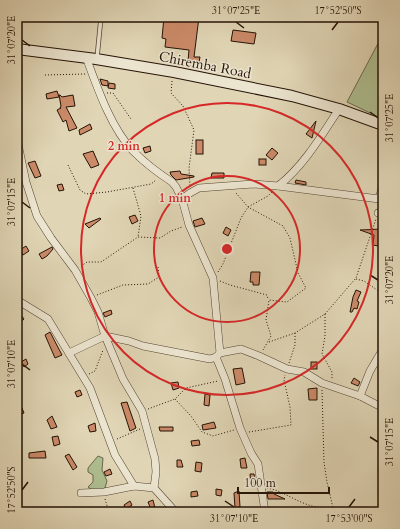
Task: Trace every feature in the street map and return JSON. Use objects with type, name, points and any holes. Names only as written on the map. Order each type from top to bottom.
[{"type":"main road","name":"Chiremba Road","points":[[17,49],[91,58],[174,72],[292,96],[339,109],[383,125]]},
{"type":"street","points":[[91,58],[92,73],[100,94],[120,134],[133,151],[176,187],[182,199],[189,225],[213,278],[218,355],[241,431],[258,464],[265,512]]},
{"type":"street","points":[[278,186],[288,179],[314,146],[339,109]]},
{"type":"street","points":[[17,139],[26,182],[37,216],[74,270],[91,298],[98,312],[106,338],[123,379],[142,411],[155,459],[154,488]]},
{"type":"street","points":[[182,199],[199,188],[231,187],[253,184],[379,199],[383,184]]},
{"type":"street","points":[[17,300],[48,319],[90,388],[115,455],[134,486]]},
{"type":"street","points":[[69,353],[106,338],[129,341],[143,346],[210,359],[218,355],[240,349],[287,369],[302,372],[322,383],[360,396],[383,408]]},
{"type":"street","points":[[360,396],[370,371],[383,349]]},
{"type":"street","points":[[81,493],[104,492],[134,486],[154,488],[174,512]]},
{"type":"lane","points":[[91,58],[101,17]]},
{"type":"path","points":[[174,72],[171,93],[183,106],[194,130],[189,168],[190,193]]},
{"type":"path","points":[[45,75],[92,73]]},
{"type":"path","points":[[100,94],[113,93],[131,119]]},
{"type":"path","points":[[68,165],[80,190],[86,194],[107,192],[151,184],[163,176]]},
{"type":"path","points":[[259,356],[271,336],[266,320],[269,300],[267,295],[230,285],[213,278],[223,264],[241,218],[248,207],[268,196],[278,186]]},
{"type":"path","points":[[133,187],[141,216],[138,237]]},
{"type":"path","points":[[231,187],[248,207],[283,226],[290,238],[298,273],[306,288],[287,302],[269,300]]},
{"type":"path","points":[[268,342],[295,333],[324,314],[356,278],[381,214]]},
{"type":"path","points":[[74,270],[87,262],[101,262],[138,237],[160,238],[171,231],[189,225]]},
{"type":"path","points":[[91,298],[123,285],[148,284],[159,277],[158,267]]},
{"type":"path","points":[[356,278],[364,281],[383,294]]},
{"type":"path","points":[[324,314],[325,336],[322,354],[332,372],[333,376],[331,386]]},
{"type":"path","points":[[175,399],[191,416],[202,432],[213,436],[291,425],[290,407],[284,380],[295,345],[295,333]]},
{"type":"path","points":[[83,376],[96,371],[106,338]]},
{"type":"path","points":[[142,411],[175,399],[186,388],[225,379]]},
{"type":"path","points":[[322,383],[324,462],[333,508]]},
{"type":"path","points":[[111,441],[146,426]]},
{"type":"path","points":[[383,438],[378,472],[383,483]]},
{"type":"path","points":[[261,487],[279,490],[291,498],[316,507],[356,511],[374,509],[380,512]]},
{"type":"path","points":[[104,492],[109,512]]},
{"type":"green space","points":[[383,34],[383,119],[347,102]]},
{"type":"green space","points":[[98,456],[103,458],[102,470],[107,481],[105,488],[95,492],[88,487],[93,482],[93,475],[88,472],[88,468]]},
{"type":"building","points":[[164,17],[199,17],[194,57],[200,57],[199,62],[188,61],[189,50],[165,47],[166,39],[162,38]]},
{"type":"building","points":[[233,30],[256,33],[254,44],[231,41]]},
{"type":"building","points":[[100,79],[108,81],[108,86],[102,85]]},
{"type":"building","points":[[109,83],[115,84],[115,89],[108,88]]},
{"type":"building","points":[[57,91],[59,97],[47,99],[46,94]]},
{"type":"building","points":[[59,95],[62,97],[73,95],[75,106],[66,107],[77,128],[69,131],[66,120],[63,122],[57,110],[61,108]]},
{"type":"building","points":[[316,121],[312,138],[306,134]]},
{"type":"building","points":[[90,124],[92,129],[80,135],[79,130]]},
{"type":"building","points":[[196,140],[203,140],[203,154],[196,154]]},
{"type":"building","points":[[150,146],[151,151],[145,153],[143,148]]},
{"type":"building","points":[[272,148],[278,153],[272,160],[266,155]]},
{"type":"building","points":[[93,151],[99,165],[91,168],[83,154]]},
{"type":"building","points":[[259,159],[266,159],[266,165],[259,165]]},
{"type":"building","points":[[35,161],[41,176],[35,178],[28,163]]},
{"type":"building","points":[[180,171],[181,174],[194,177],[176,180],[170,172]]},
{"type":"building","points":[[212,173],[224,173],[224,178],[211,178]]},
{"type":"building","points":[[296,180],[306,182],[306,185],[295,183]]},
{"type":"building","points":[[62,184],[64,190],[59,191],[57,185]]},
{"type":"building","points":[[135,215],[138,221],[132,224],[129,217]]},
{"type":"building","points":[[100,218],[101,219],[89,228],[85,224]]},
{"type":"building","points":[[202,218],[205,224],[195,227],[193,221]]},
{"type":"building","points":[[226,227],[231,230],[228,236],[223,233]]},
{"type":"building","points":[[382,229],[378,246],[373,245],[374,235],[360,230]]},
{"type":"building","points":[[26,246],[29,251],[23,255],[20,250]]},
{"type":"building","points":[[52,247],[53,249],[42,259],[39,254]]},
{"type":"building","points":[[251,272],[260,272],[259,285],[253,285],[253,282],[250,282]]},
{"type":"building","points":[[356,290],[361,292],[357,301],[359,302],[357,309],[354,308],[352,312],[350,312],[353,297]]},
{"type":"building","points":[[111,310],[112,314],[105,317],[103,313]]},
{"type":"building","points":[[21,315],[24,319],[17,325],[17,318]]},
{"type":"building","points":[[50,332],[62,355],[55,358],[45,335]]},
{"type":"building","points":[[26,359],[28,364],[24,367],[21,362]]},
{"type":"building","points":[[311,362],[317,362],[317,369],[311,369]]},
{"type":"building","points":[[242,368],[245,383],[236,385],[233,369]]},
{"type":"building","points":[[354,378],[360,382],[358,386],[351,383]]},
{"type":"building","points":[[178,382],[179,388],[173,390],[171,383]]},
{"type":"building","points":[[317,388],[317,400],[309,400],[308,389]]},
{"type":"building","points":[[80,390],[82,395],[77,397],[75,392]]},
{"type":"building","points":[[205,394],[210,395],[209,406],[204,405]]},
{"type":"building","points":[[127,402],[136,428],[130,431],[121,403]]},
{"type":"building","points":[[22,408],[24,413],[17,416],[17,411]]},
{"type":"building","points":[[52,416],[57,427],[51,429],[47,420]]},
{"type":"building","points":[[214,422],[216,428],[203,430],[202,425]]},
{"type":"building","points":[[95,423],[96,431],[90,432],[88,426]]},
{"type":"building","points":[[159,427],[173,427],[173,431],[160,431]]},
{"type":"building","points":[[58,436],[60,444],[54,446],[52,437]]},
{"type":"building","points":[[199,440],[200,445],[192,446],[191,441]]},
{"type":"building","points":[[45,451],[46,458],[29,458],[29,453]]},
{"type":"building","points":[[69,454],[77,467],[73,470],[65,456]]},
{"type":"building","points":[[245,458],[247,468],[241,468],[240,459]]},
{"type":"building","points":[[177,460],[181,460],[183,467],[177,467]]},
{"type":"building","points":[[196,462],[202,463],[201,472],[195,471]]},
{"type":"building","points":[[110,469],[112,474],[106,476],[104,472]]},
{"type":"building","points":[[250,474],[254,474],[256,484],[251,485]]},
{"type":"building","points":[[216,489],[222,490],[221,496],[216,495]]},
{"type":"building","points":[[197,491],[198,496],[191,497],[191,492]]},
{"type":"building","points":[[239,491],[240,507],[235,508],[234,493]]},
{"type":"building","points":[[267,492],[273,492],[274,494],[285,499],[268,499]]},
{"type":"building","points":[[153,500],[156,512],[152,512],[148,502]]},
{"type":"building","points":[[130,501],[132,505],[126,509],[124,505]]}]
